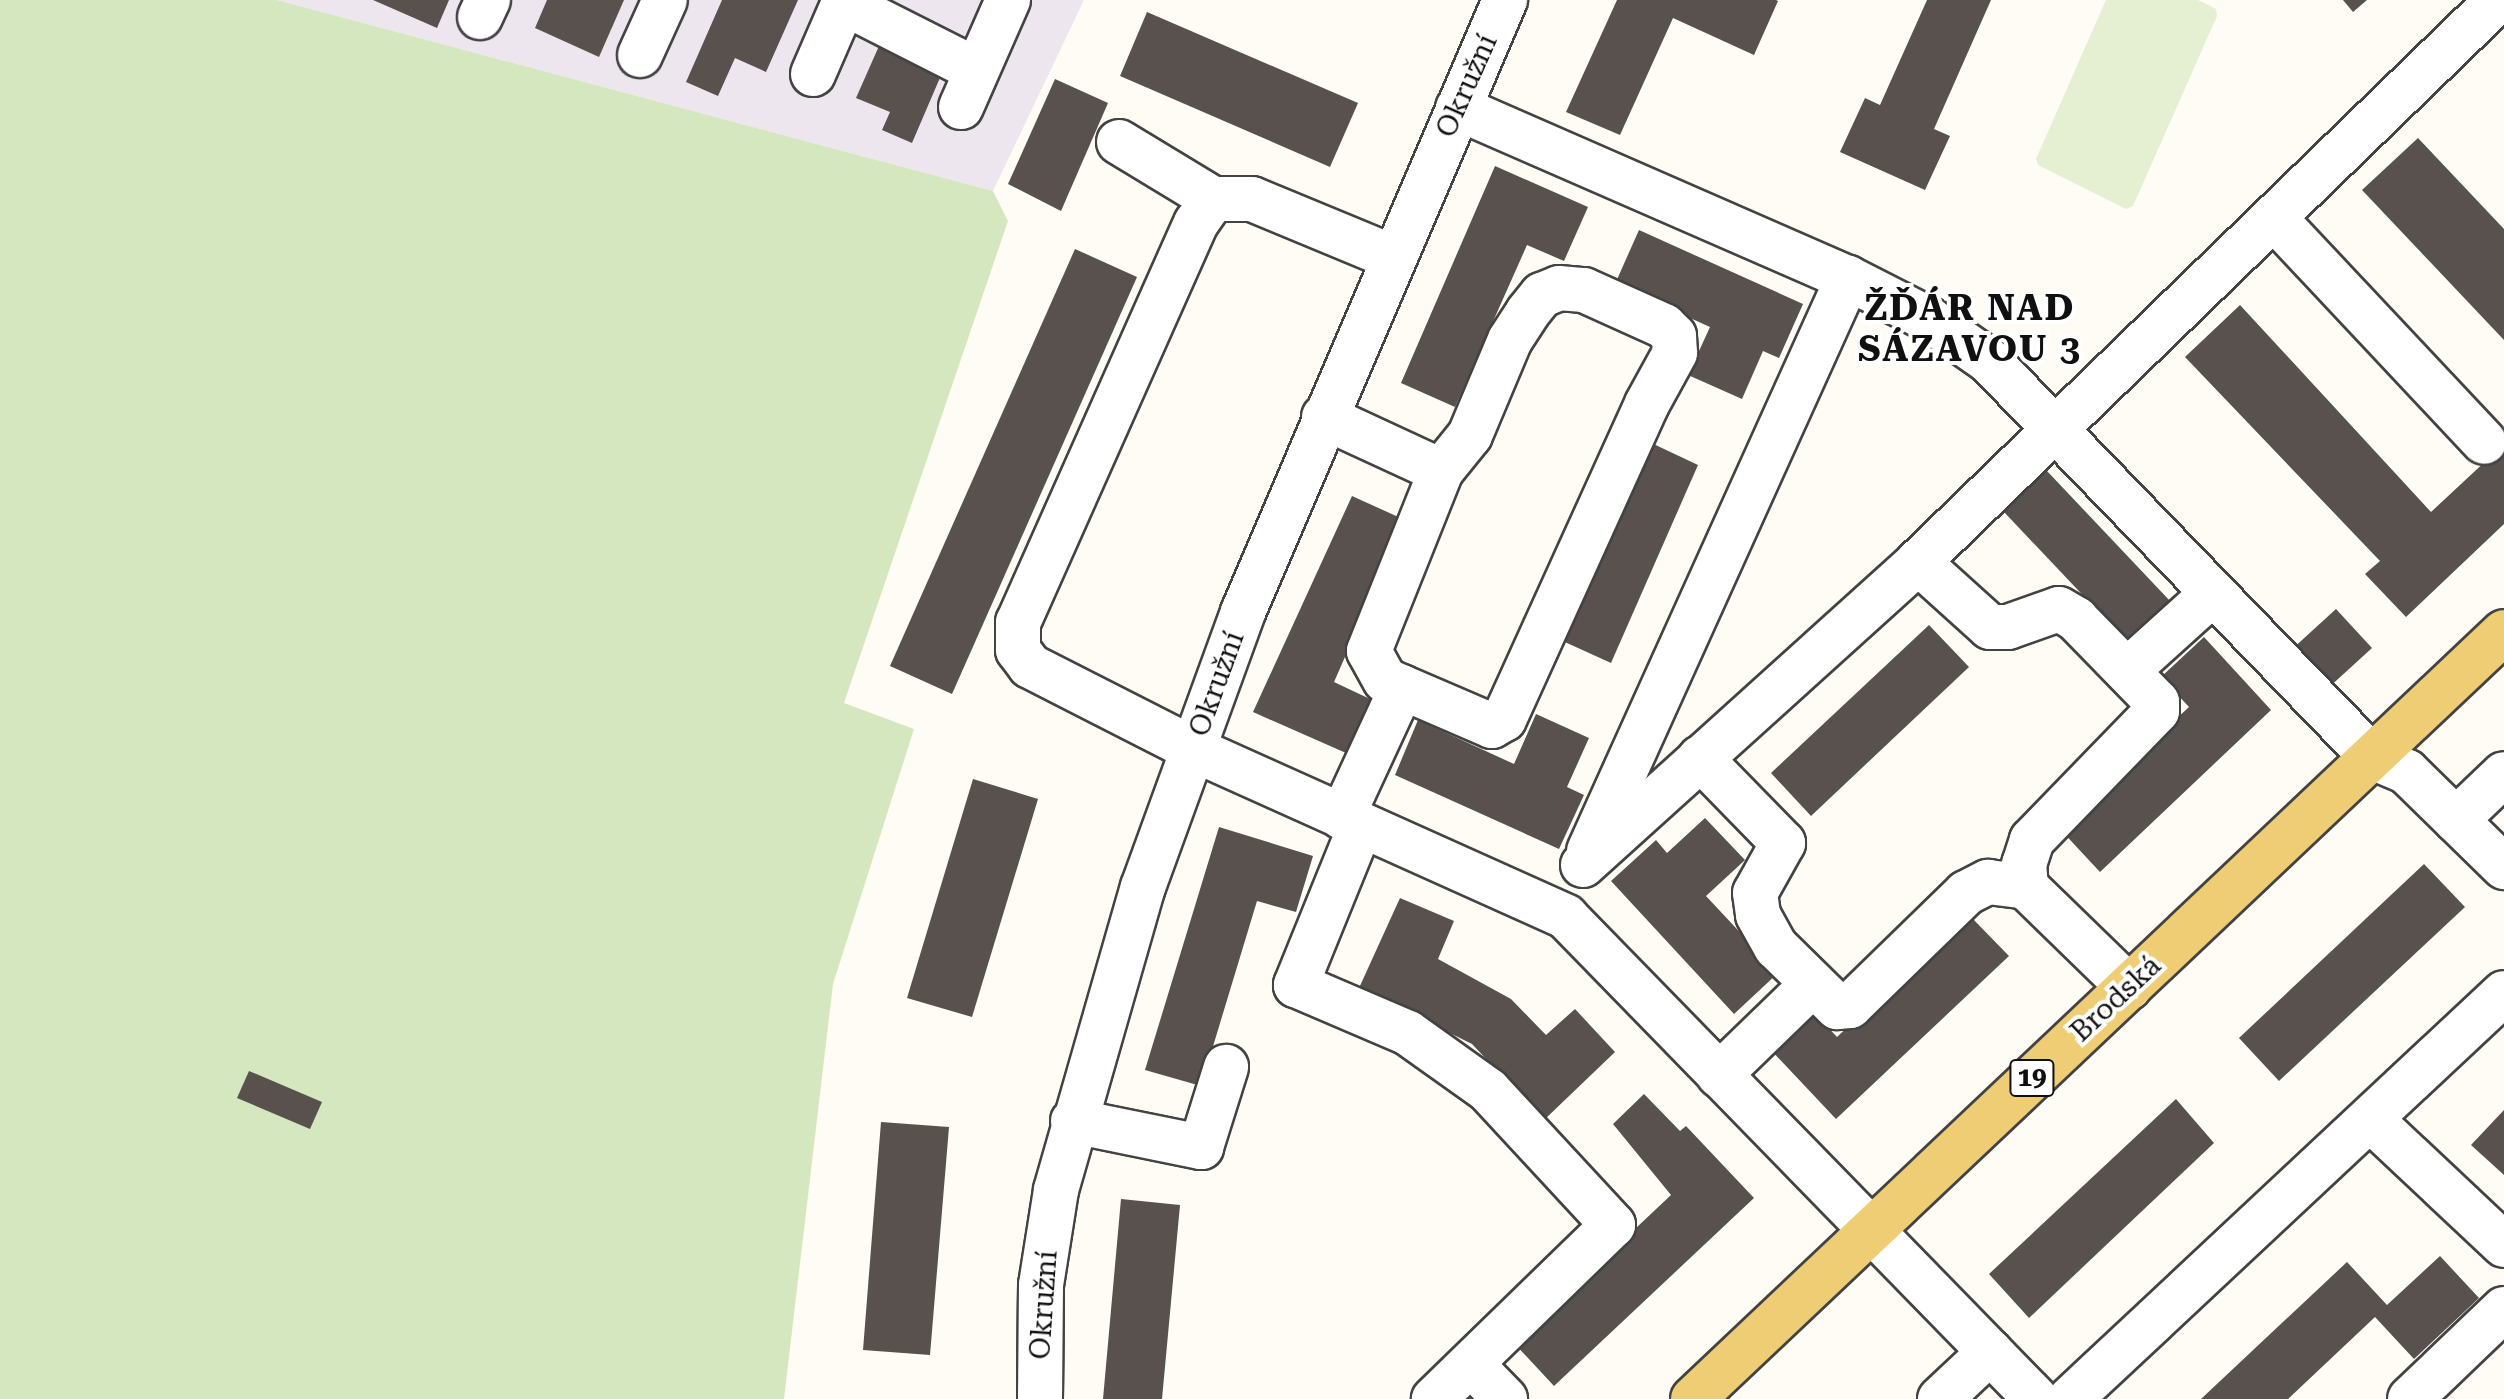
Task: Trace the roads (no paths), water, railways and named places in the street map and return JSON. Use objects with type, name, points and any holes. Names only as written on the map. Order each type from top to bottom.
[{"type":"main road","name":"Brodská","points":[[1693,1399],[2504,632]]},
{"type":"street","points":[[640,55],[665,0]]},
{"type":"street","points":[[813,74],[845,1],[968,88],[1008,0]]},
{"type":"street","name":"Okružní","points":[[1040,1399],[1041,1285],[1073,1121],[1143,887],[1193,749],[1324,417],[1505,0]]},
{"type":"street","points":[[1583,865],[1918,562],[2497,0]]},
{"type":"street","points":[[1458,108],[1848,278],[1930,320],[1989,361],[2372,757],[2407,772],[2504,867]]},
{"type":"street","points":[[1119,142],[1213,199],[1252,199],[1392,257]]},
{"type":"street","points":[[1213,199],[1196,223],[1018,622],[1018,650],[1030,666],[1193,749],[1566,917],[2036,1399]]},
{"type":"street","points":[[2274,218],[2484,442]]},
{"type":"street","points":[[1566,917],[1583,865],[1848,278]]},
{"type":"street","points":[[1559,288],[1584,290],[1664,326],[1674,336],[1675,353],[1504,719],[1492,726],[1402,687],[1374,669],[1369,651],[1441,471],[1470,435],[1510,340],[1542,295],[1559,288]]},
{"type":"street","points":[[1324,417],[1441,471]]},
{"type":"street","points":[[1918,562],[1990,627],[2008,627],[2059,609],[2129,669],[2157,702],[2157,711],[2032,840],[2024,864],[2026,887]]},
{"type":"street","points":[[2129,669],[2213,593]]},
{"type":"street","points":[[1402,687],[1296,985],[1408,1033],[1488,1090],[1613,1225],[1434,1399]]},
{"type":"street","points":[[1700,758],[1783,843],[1755,893],[1758,915],[1776,947],[1837,1007],[1850,1006],[1966,893],[1988,882],[2026,887],[2129,987]]},
{"type":"street","points":[[2456,820],[2504,774]]},
{"type":"street","points":[[1719,1075],[1813,984]]},
{"type":"street","points":[[2070,1399],[2504,993]]},
{"type":"street","points":[[1073,1121],[1201,1147],[1226,1067]]},
{"type":"street","points":[[2370,1119],[2504,1245]]},
{"type":"street","points":[[2410,1399],[2504,1309]]},
{"type":"street","points":[[1940,1399],[1990,1352]]},
{"type":"street","points":[[1471,1364],[1505,1399]]},
{"type":"district","name":"ŽĎÁR NAD SÁZAVOU 3","points":[[1970,328]]}]
